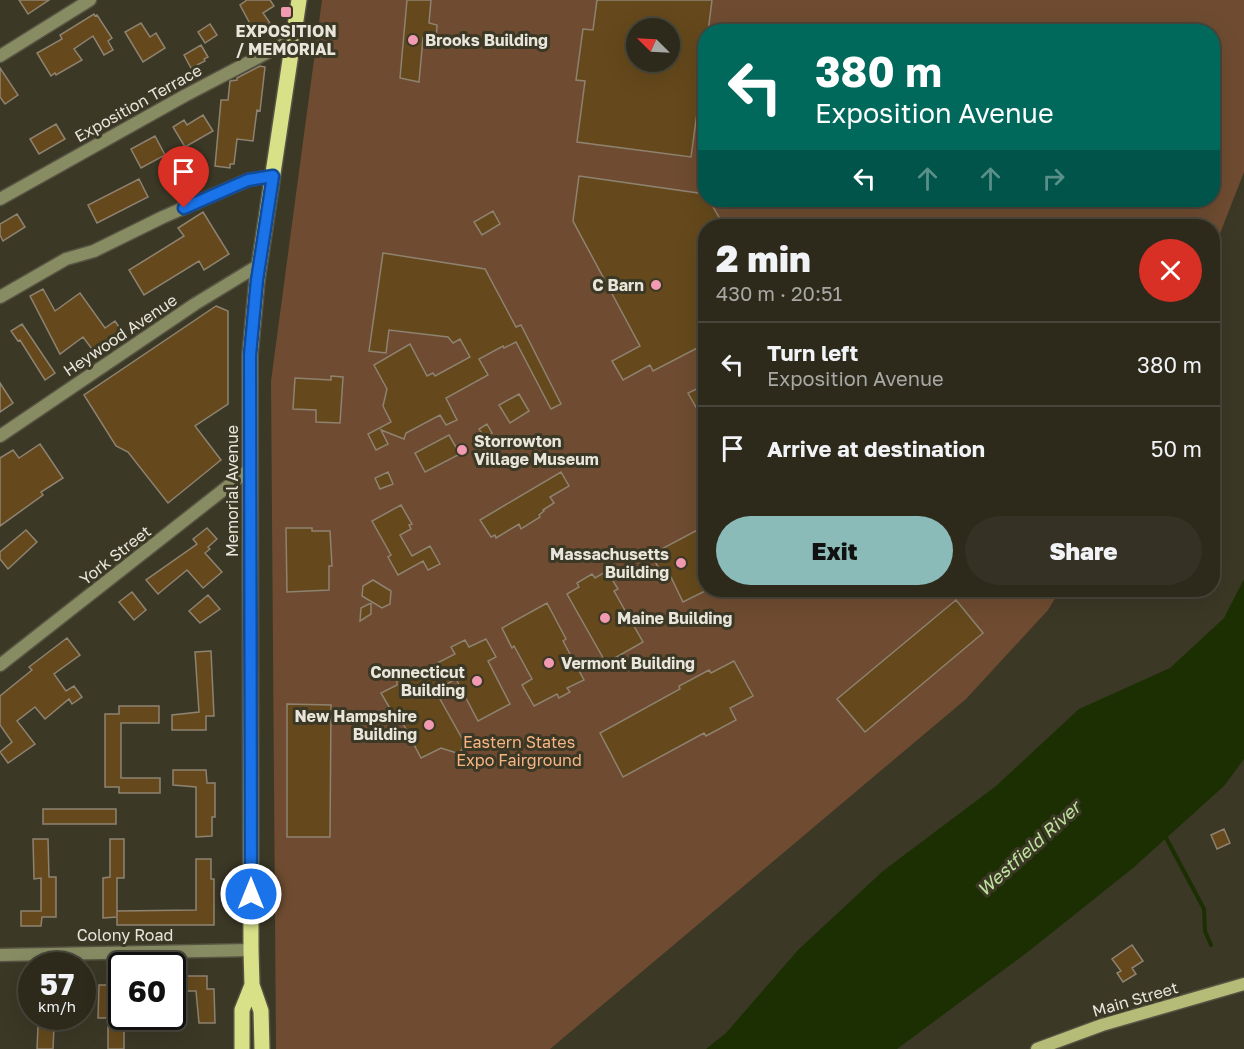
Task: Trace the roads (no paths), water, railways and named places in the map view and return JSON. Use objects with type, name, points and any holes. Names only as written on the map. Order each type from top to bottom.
[{"type":"main road","name":"Memorial Avenue","points":[[262,1049],[261,1011],[252,985],[251,950],[251,347],[259,265],[299,0]]},
{"type":"main road","name":"Main Street","points":[[1037,1049],[1102,1025],[1244,984]]},
{"type":"main road","name":"Memorial Avenue","points":[[242,1049],[242,1010],[252,985]]},
{"type":"street","points":[[0,56],[90,0]]},
{"type":"street","name":"Exposition Terrace","points":[[0,199],[186,95],[293,39]]},
{"type":"street","points":[[0,297],[66,259],[94,251],[163,217],[248,180],[273,176]]},
{"type":"street","name":"Heywood Avenue","points":[[0,436],[195,304],[259,265]]},
{"type":"street","name":"York Street","points":[[0,665],[250,469]]},
{"type":"street","name":"Colony Road","points":[[0,955],[251,950]]},
{"type":"water","name":"Westfield River","points":[[1244,579],[1244,759],[1224,786],[1133,868],[1029,951],[897,1049],[706,1049],[726,1033],[798,950],[883,871],[996,786],[1079,709],[1170,668],[1224,618]]},
{"type":"waterway","points":[[1164,834],[1204,909],[1205,931],[1211,945]]},
{"type":"place","name":"EXPOSITION / MEMORIAL","points":[[286,12]]},
{"type":"place","name":"Brooks Building","points":[[413,40]]},
{"type":"place","name":"C Barn","points":[[656,285]]},
{"type":"place","name":"Storrowton Village Museum","points":[[462,450]]},
{"type":"place","name":"Massachusetts Building","points":[[681,563]]},
{"type":"place","name":"Maine Building","points":[[605,618]]},
{"type":"place","name":"Vermont Building","points":[[549,663]]},
{"type":"place","name":"Connecticut Building","points":[[477,681]]},
{"type":"place","name":"New Hampshire Building","points":[[429,725]]},
{"type":"park label","name":"Eastern States Expo Fairground","points":[[519,751]]}]
